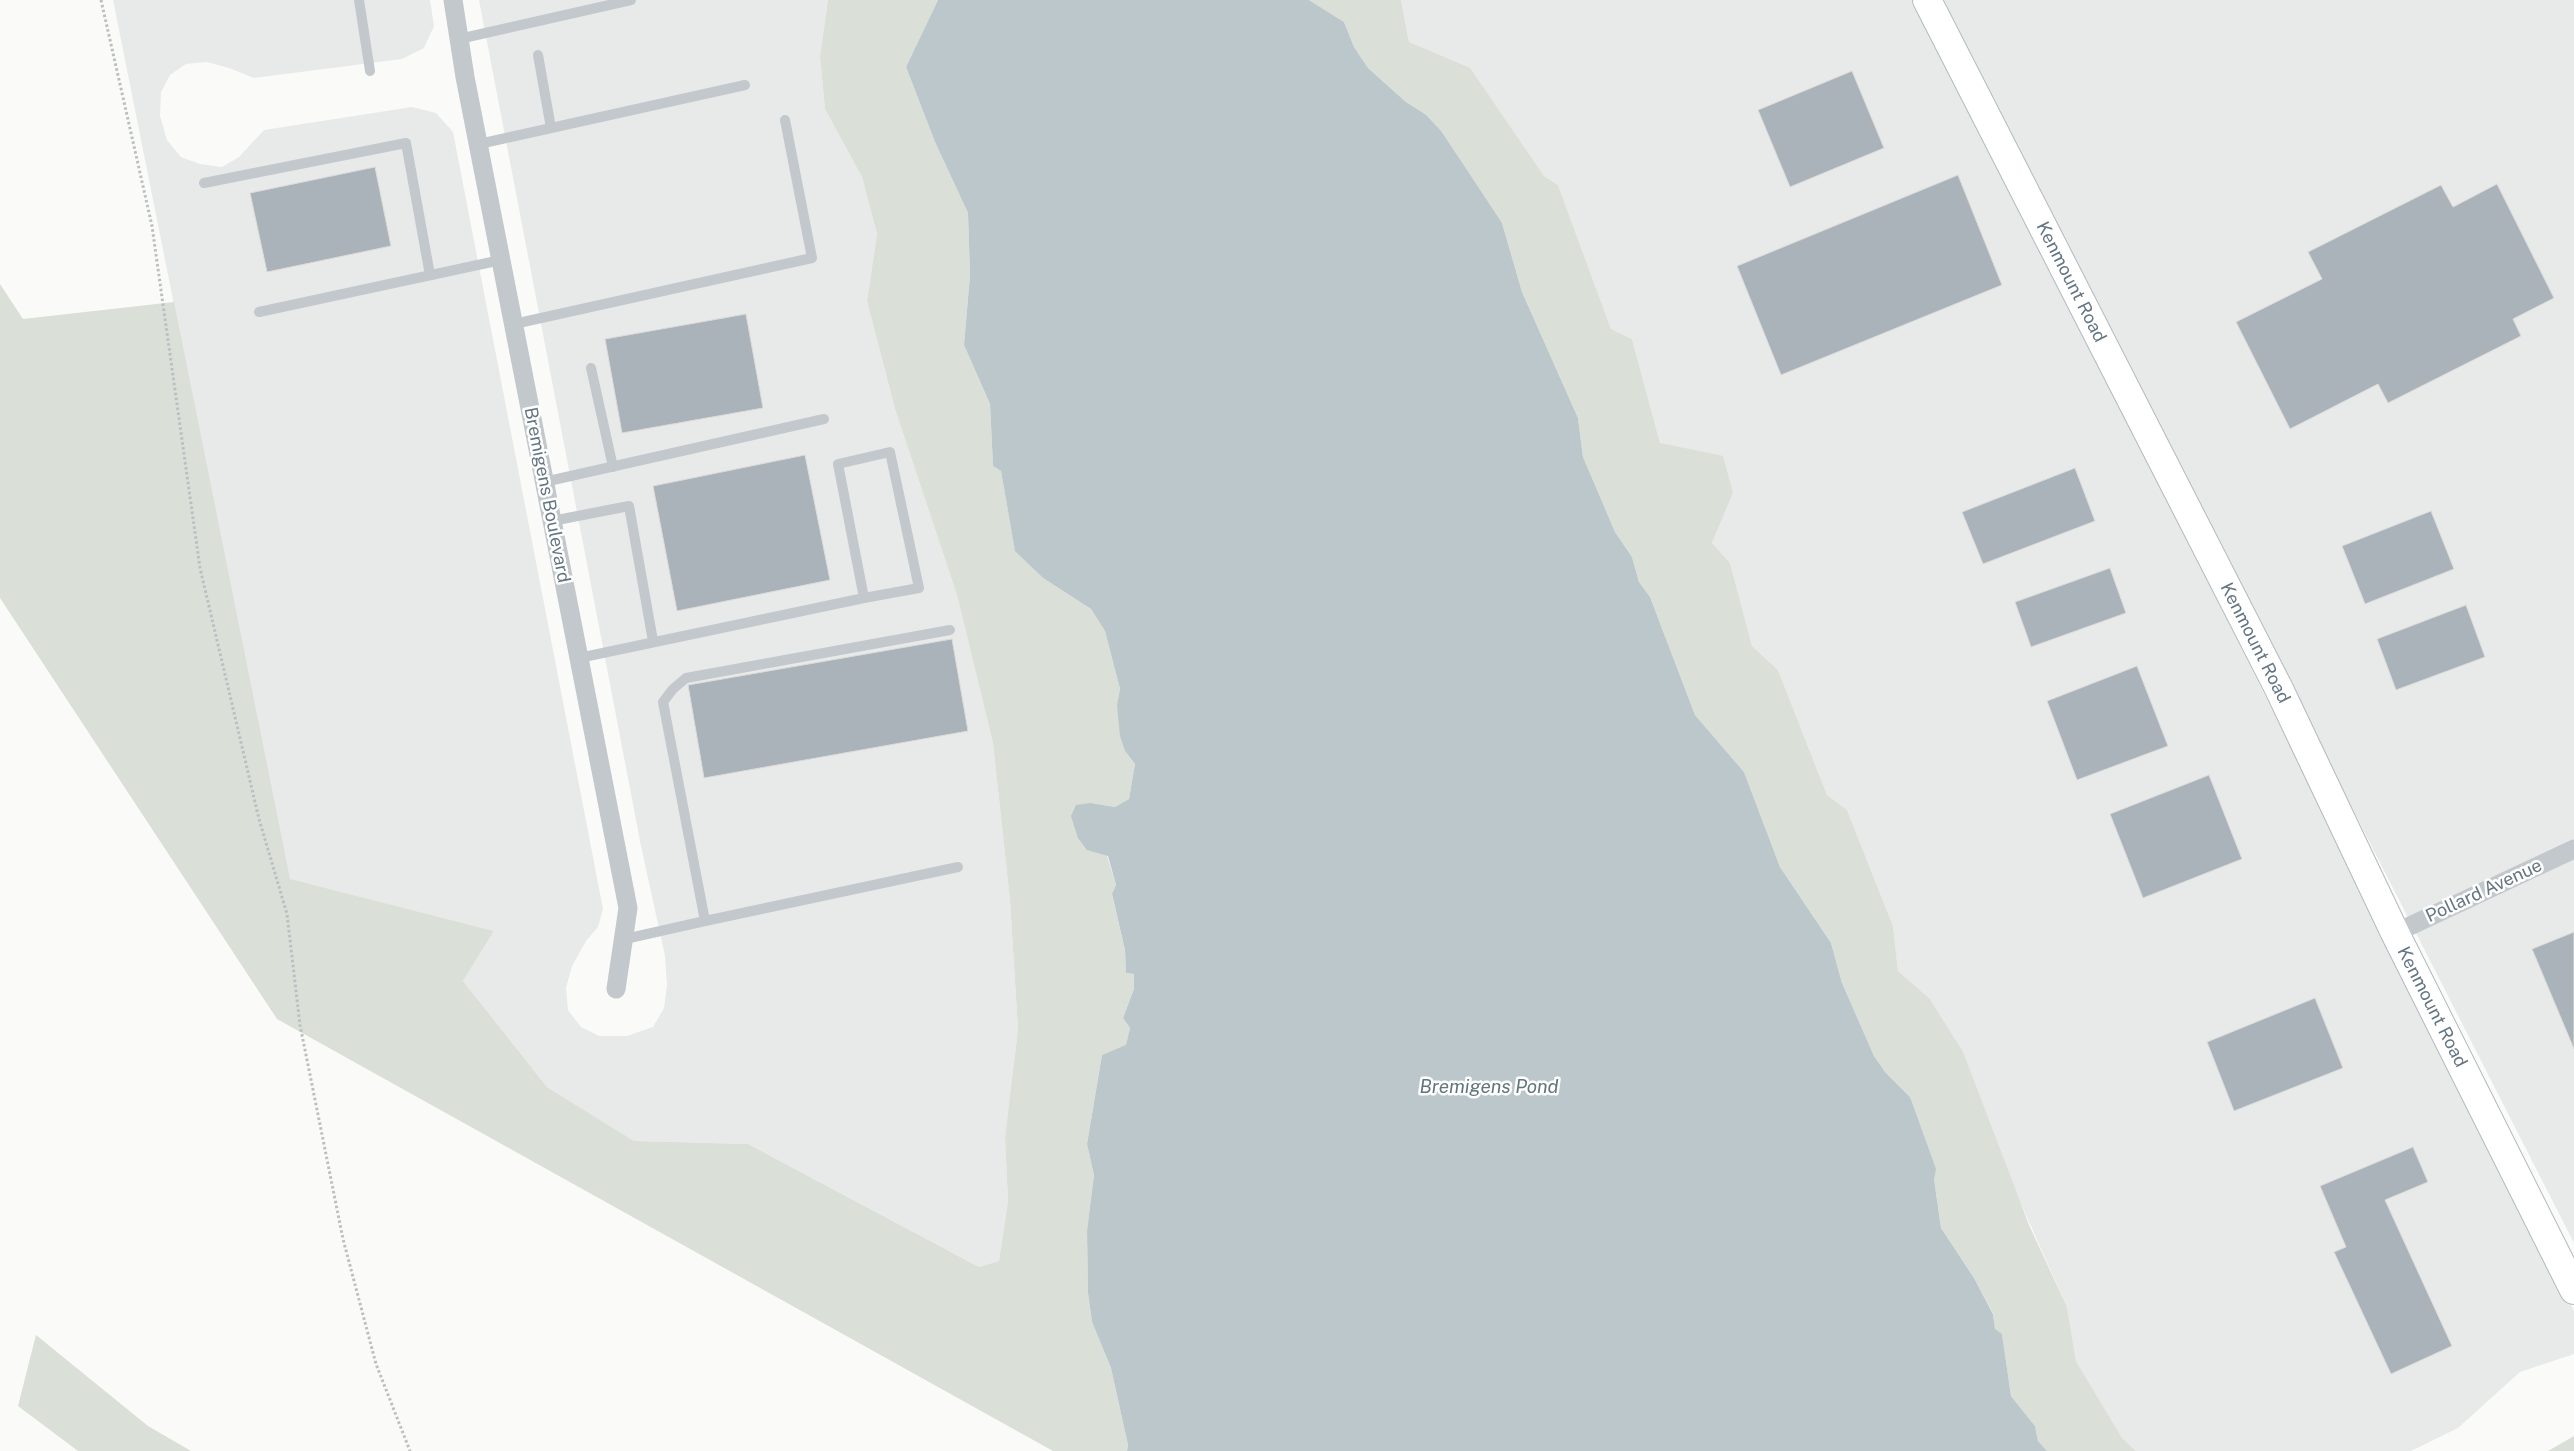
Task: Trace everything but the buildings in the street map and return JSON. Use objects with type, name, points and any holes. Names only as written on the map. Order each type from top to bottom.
[{"type":"main road","name":"Kenmount Road","points":[[1927,0],[2278,689],[2395,933],[2574,1290]]},
{"type":"street","name":"Bremigens Boulevard","points":[[453,0],[501,260],[628,908],[616,989]]},
{"type":"street","name":"Pollard Avenue","points":[[2395,933],[2574,849]]},
{"type":"lane","points":[[359,0],[370,71]]},
{"type":"lane","points":[[460,39],[632,0]]},
{"type":"lane","points":[[538,55],[551,128]]},
{"type":"lane","points":[[479,144],[745,85]]},
{"type":"lane","points":[[514,324],[812,258],[785,120]]},
{"type":"lane","points":[[204,183],[406,143],[430,275]]},
{"type":"lane","points":[[259,312],[501,260]]},
{"type":"lane","points":[[591,368],[613,467]]},
{"type":"lane","points":[[544,482],[824,419]]},
{"type":"lane","points":[[579,658],[653,641],[919,588],[890,452],[838,464],[864,598]]},
{"type":"lane","points":[[552,521],[628,506],[653,641]]},
{"type":"lane","points":[[706,921],[663,702],[672,689],[686,678],[950,630]]},
{"type":"lane","points":[[625,938],[958,867]]},
{"type":"path","points":[[102,0],[152,226],[200,568],[259,820],[287,914],[300,1025],[343,1239],[376,1364],[410,1451]]},
{"type":"shaded area","points":[[113,0],[430,0],[434,26],[424,48],[402,59],[254,78],[207,62],[186,64],[170,75],[161,92],[160,116],[167,140],[181,157],[200,164],[222,167],[239,157],[264,130],[412,107],[436,113],[453,132],[603,909],[598,927],[586,941],[572,966],[566,988],[568,1010],[581,1027],[599,1036],[627,1036],[653,1027],[664,1008],[667,985],[665,956],[641,846],[479,0],[828,0],[820,56],[825,109],[862,177],[877,234],[867,301],[895,409],[957,595],[993,743],[1010,900],[1018,1029],[1005,1137],[1008,1201],[999,1261],[979,1267],[748,1144],[634,1141],[547,1087],[463,981],[494,931],[289,879]]},
{"type":"shaded area","points":[[828,0],[938,0],[906,67],[935,142],[968,213],[970,275],[964,345],[990,404],[993,466],[1001,471],[1015,550],[1043,578],[1091,609],[1105,631],[1120,689],[1117,705],[1125,751],[1135,764],[1129,799],[1115,807],[1091,803],[1116,885],[1112,895],[1125,950],[1126,973],[1134,974],[1134,989],[1123,1018],[1130,1028],[1126,1046],[1102,1055],[1087,1144],[1094,1175],[1087,1231],[1088,1293],[1092,1322],[1111,1368],[1128,1445],[1127,1451],[1053,1451],[277,1019],[0,598],[0,284],[23,319],[174,302],[290,879],[494,931],[463,981],[547,1087],[634,1141],[748,1144],[979,1267],[999,1261],[1008,1201],[1005,1137],[1018,1029],[1010,900],[993,743],[957,595],[895,409],[867,301],[877,234],[862,177],[825,109],[820,56]]},
{"type":"shaded area","points":[[1309,0],[1401,0],[1409,42],[1470,68],[1544,176],[1558,185],[1611,329],[1632,339],[1660,443],[1723,456],[1733,493],[1712,543],[1730,563],[1752,646],[1778,670],[1827,795],[1847,810],[1893,926],[1898,971],[1929,998],[1963,1052],[2029,1225],[2067,1307],[2076,1361],[2122,1438],[2136,1451],[2047,1451],[2038,1441],[2035,1426],[2011,1396],[2002,1334],[1995,1330],[1993,1313],[1974,1278],[1941,1228],[1934,1179],[1910,1097],[1885,1072],[1874,1056],[1842,983],[1831,943],[1780,867],[1744,772],[1695,715],[1650,597],[1639,582],[1632,557],[1615,532],[1583,457],[1578,418],[1522,292],[1502,223],[1425,114],[1406,102],[1368,68],[1354,47],[1344,22]]},
{"type":"shaded area","points":[[1401,0],[1912,0],[2214,594],[2574,1311],[2574,1354],[2520,1372],[2458,1428],[2411,1451],[2136,1451],[2122,1438],[2076,1361],[2067,1307],[1929,998],[1898,971],[1893,926],[1847,810],[1827,795],[1778,670],[1752,646],[1730,563],[1712,543],[1733,493],[1660,443],[1632,339],[1611,329],[1558,185],[1544,176],[1470,69],[1409,42]]},
{"type":"shaded area","points":[[1941,0],[2574,0],[2574,1243],[2012,141]]},
{"type":"shaded area","points":[[36,1335],[148,1426],[191,1451],[78,1451],[18,1406]]},
{"type":"shaded area","points":[[2574,1436],[2574,1451],[2548,1451]]},
{"type":"water","name":"Bremigens Pond","points":[[938,0],[1309,0],[1344,22],[1354,47],[1368,68],[1406,102],[1425,114],[1441,131],[1502,223],[1522,292],[1578,418],[1583,457],[1615,532],[1632,557],[1639,582],[1650,597],[1695,715],[1744,772],[1780,867],[1831,943],[1842,983],[1874,1056],[1885,1072],[1910,1097],[1936,1169],[1934,1179],[1941,1228],[1974,1278],[1993,1314],[1995,1329],[2002,1334],[2011,1396],[2035,1426],[2038,1441],[2047,1451],[1127,1451],[1128,1445],[1111,1368],[1092,1322],[1088,1293],[1087,1231],[1094,1175],[1087,1144],[1102,1055],[1126,1045],[1130,1028],[1123,1018],[1134,989],[1134,974],[1126,973],[1125,950],[1112,894],[1116,885],[1108,856],[1087,850],[1078,838],[1071,816],[1076,805],[1091,803],[1115,807],[1129,799],[1135,764],[1125,751],[1120,736],[1117,705],[1120,689],[1105,631],[1091,609],[1043,578],[1015,551],[1001,471],[993,466],[990,404],[964,345],[970,275],[968,213],[935,142],[906,67]]}]
